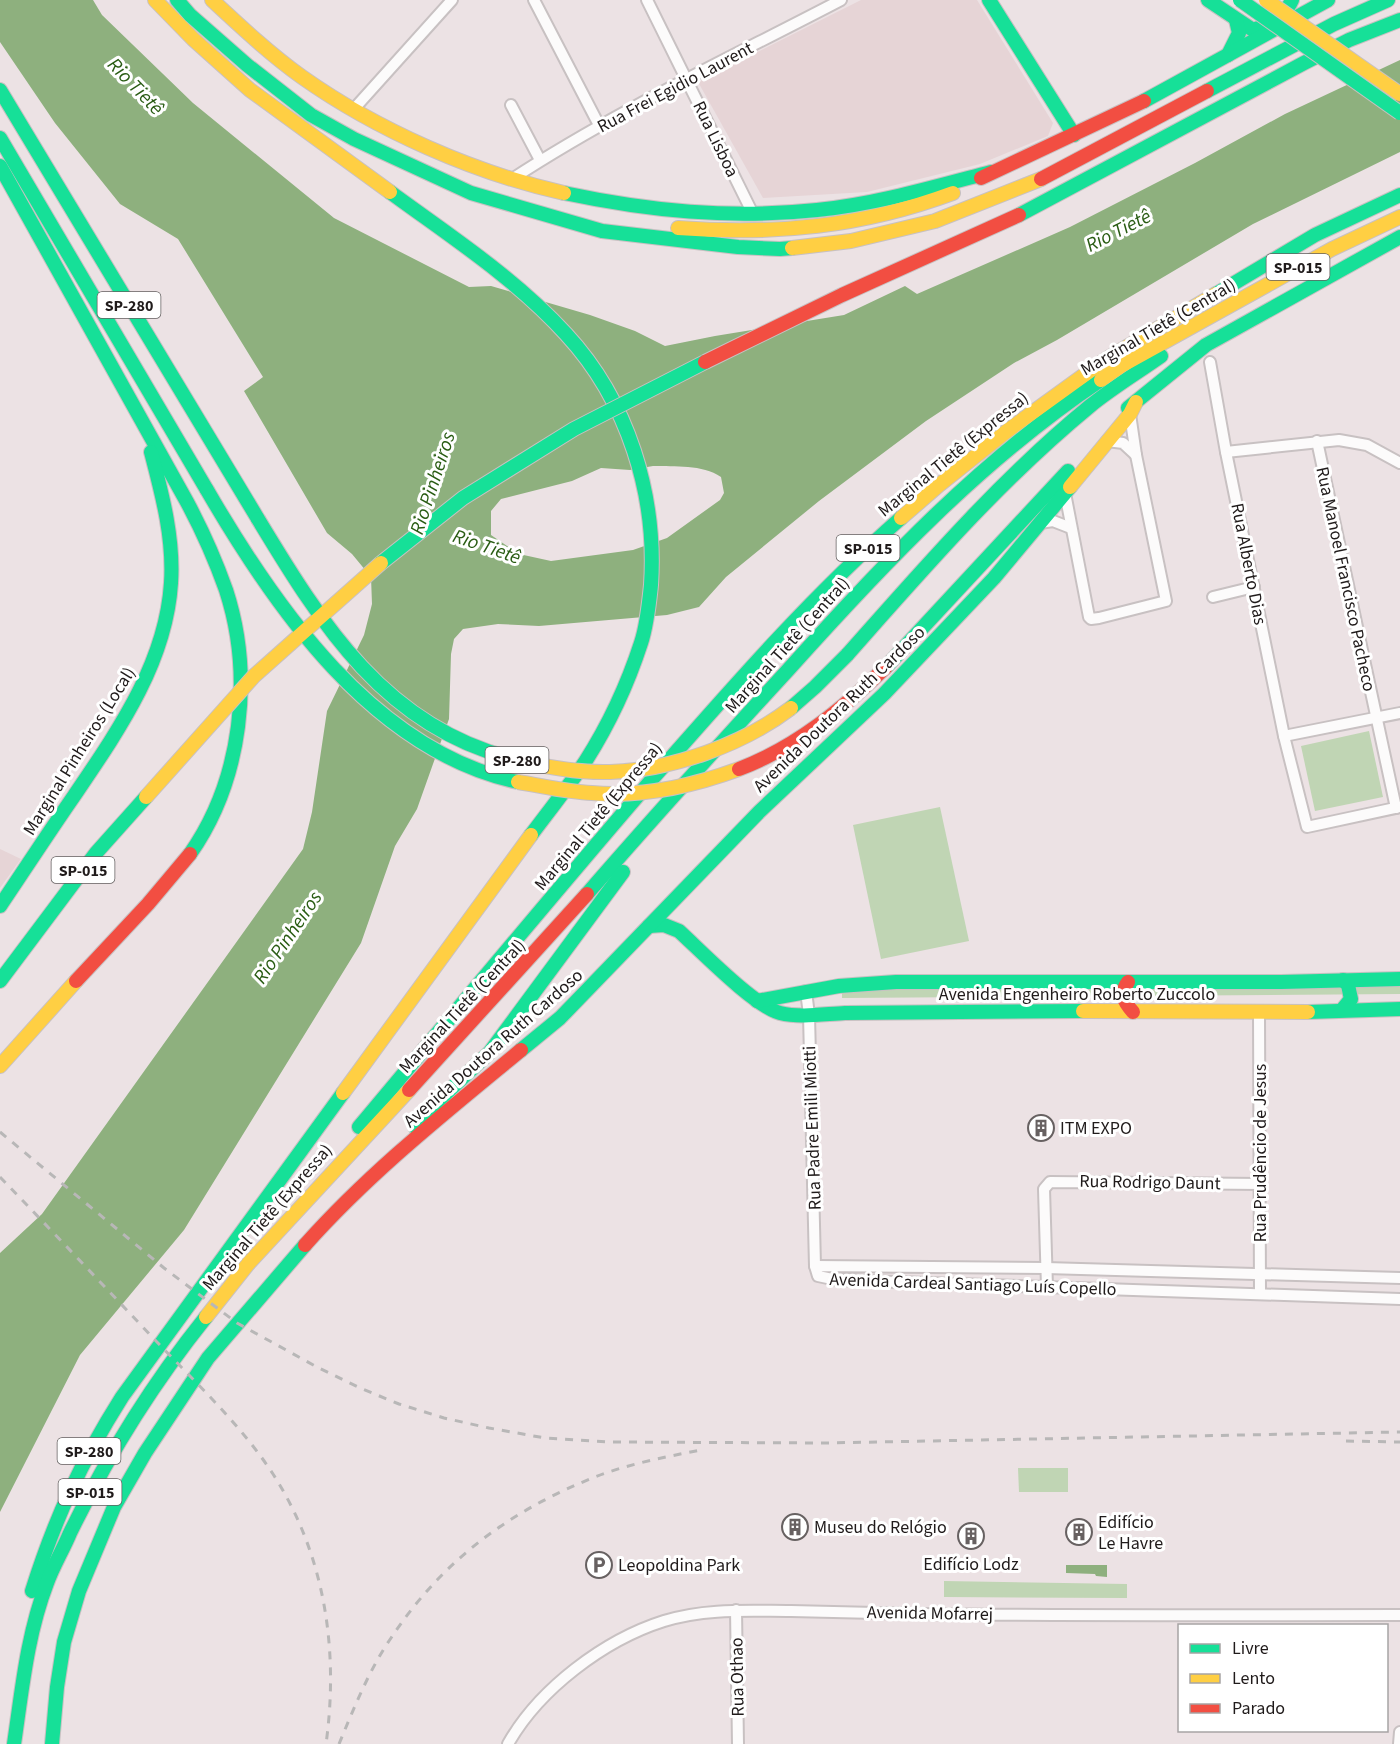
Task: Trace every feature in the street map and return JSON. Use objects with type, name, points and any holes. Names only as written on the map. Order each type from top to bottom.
[{"type":"main road","name":"SP-280","points":[[27,1652],[23,1637],[24,1617],[51,1534],[67,1494],[98,1436],[122,1397],[210,1274],[585,761],[619,700],[643,640],[650,592],[652,540],[648,506],[640,472],[628,432],[587,359],[558,325],[525,294],[492,267],[250,90],[193,39],[155,0]]},
{"type":"main road","points":[[177,0],[190,15],[247,65],[311,115],[354,139],[471,193],[602,231],[738,247],[780,249],[850,241],[935,221],[1034,183],[1334,24],[1388,0]]},
{"type":"main road","points":[[212,0],[248,34],[304,78],[353,110],[436,151],[512,179],[562,194],[663,210],[753,214],[816,211],[869,203],[991,172]]},
{"type":"main road","points":[[989,0],[1074,135]]},
{"type":"main road","points":[[1208,0],[1250,30],[1262,28],[1286,10],[1292,0]]},
{"type":"main road","points":[[1240,0],[1400,113]]},
{"type":"main road","points":[[1266,0],[1400,94]]},
{"type":"main road","points":[[1302,0],[1310,0]]},
{"type":"main road","points":[[553,216],[690,230],[734,231],[830,225],[880,218],[913,209],[961,190],[991,172],[1160,93],[1328,0]]},
{"type":"main road","points":[[1228,55],[1240,32],[1240,26],[1236,20]]},
{"type":"main road","name":"SP-015","points":[[0,981],[96,853],[254,676],[412,537],[463,498],[574,429],[649,389],[842,295],[1019,215],[1304,63],[1372,30],[1400,20]]},
{"type":"main road","name":"SP-280","points":[[0,90],[292,574],[329,629],[355,662],[376,683],[414,713],[465,744],[506,758],[588,772],[631,770],[686,759],[719,747],[780,715],[802,699],[847,655]]},
{"type":"main road","points":[[0,138],[230,531],[284,611],[352,687],[405,729],[433,748],[463,763],[497,777],[590,794],[627,793],[693,783],[743,767],[795,742],[831,718],[886,667],[1118,417],[1133,408],[1206,345],[1400,237]]},
{"type":"main road","points":[[0,166],[93,329],[214,557],[236,626],[242,672],[239,716],[232,762],[211,819],[195,846],[129,926],[0,1066]]},
{"type":"main road","name":"Marginal Tietê (Expressa)","points":[[27,1652],[39,1608],[60,1554],[93,1486],[182,1347],[248,1264],[344,1160],[362,1122],[620,817],[781,633],[868,548],[939,485],[998,438],[1105,360],[1315,235],[1400,195]]},
{"type":"main road","name":"Marginal Tietê (Central)","points":[[344,1160],[543,945],[674,795],[846,605],[960,490],[998,457],[1077,396],[1121,366],[1332,249],[1400,217]]},
{"type":"main road","name":"SP-015","points":[[847,655],[948,541],[1033,456],[1091,405],[1180,342],[1199,322]]},
{"type":"main road","name":"Avenida Doutora Ruth Cardoso","points":[[51,1744],[64,1642],[79,1591],[101,1535],[128,1480],[220,1342],[324,1224],[406,1145],[560,1018],[759,812],[905,673],[994,578],[1133,408]]},
{"type":"main road","name":"Marginal Pinheiros (Local)","points":[[0,906],[129,712],[150,673],[161,644],[168,611],[171,562],[165,510],[146,429]]},
{"type":"main road","points":[[406,1145],[418,1120],[490,1052],[599,903],[678,802],[777,697],[781,678]]},
{"type":"main road","name":"Avenida Engenheiro Roberto Zuccolo","points":[[674,899],[675,916],[691,940]]},
{"type":"main road","name":"Avenida Engenheiro Roberto Zuccolo","points":[[649,926],[671,927],[691,940],[757,1000],[781,1013],[809,1016],[845,1013],[1297,1012],[1400,1009]]},
{"type":"main road","points":[[0,965],[25,946]]},
{"type":"main road","name":"Avenida Engenheiro Roberto Zuccolo","points":[[757,1000],[839,986],[896,982],[1400,979]]},
{"type":"main road","points":[[1342,1010],[1351,999],[1348,985],[1343,980]]},
{"type":"main road","points":[[1128,982],[1123,988],[1122,995],[1124,1002],[1133,1012]]},
{"type":"main road","points":[[839,986],[835,997],[836,1003],[845,1013]]},
{"type":"main road","points":[[39,1608],[57,1589],[104,1493],[131,1452],[158,1414],[164,1408],[180,1400]]},
{"type":"main road","name":"SP-015","points":[[14,1744],[27,1652]]},
{"type":"street","points":[[353,110],[452,0]]},
{"type":"street","points":[[534,0],[600,126]]},
{"type":"street","name":"Rua Lisboa","points":[[647,0],[753,214]]},
{"type":"street","name":"Rua Frei Egidio Laurent","points":[[512,179],[540,160],[686,79],[841,0]]},
{"type":"street","points":[[511,105],[540,160]]},
{"type":"street","name":"Rua Alberto Dias","points":[[1210,362],[1226,452],[1290,765],[1307,827],[1398,808]]},
{"type":"street","points":[[1065,492],[1088,615],[1091,619],[1167,600],[1136,455],[1133,408]]},
{"type":"street","points":[[1226,452],[1339,440],[1354,442],[1381,451],[1400,463]]},
{"type":"street","points":[[1107,441],[1123,443],[1136,455]]},
{"type":"street","name":"Rua Manoel Francisco Pacheco","points":[[1317,441],[1375,717],[1398,808]]},
{"type":"street","points":[[1040,524],[1053,521],[1071,528]]},
{"type":"street","points":[[1213,597],[1254,587]]},
{"type":"street","points":[[1284,735],[1400,713]]},
{"type":"street","name":"Rua Padre Emili Miotti","points":[[806,991],[809,1016],[815,1266]]},
{"type":"street","name":"Rua Prudêncio de Jesus","points":[[1259,1012],[1260,1294]]},
{"type":"street","name":"Rua Rodrigo Daunt","points":[[1046,1268],[1044,1189],[1050,1182],[1261,1184]]},
{"type":"street","name":"Avenida Cardeal Santiago Luís Copello","points":[[1400,1278],[1046,1268],[815,1266],[817,1275],[829,1280],[1400,1299]]},
{"type":"street","points":[[1046,1268],[1047,1287]]},
{"type":"street","points":[[1152,1272],[1152,1291]]},
{"type":"street","name":"Avenida Mofarrej","points":[[508,1744],[526,1716],[564,1678],[611,1645],[636,1631],[700,1612],[736,1610],[932,1614],[1400,1615]]},
{"type":"street","name":"Rua Othao","points":[[736,1610],[738,1744]]},
{"type":"street","points":[[1399,1744],[1400,1732]]},
{"type":"shaded area","points":[[861,0],[977,0],[1053,123],[1048,136],[980,164],[867,192],[763,198],[698,82]]},
{"type":"shaded area","points":[[1369,731],[1383,797],[1315,811],[1301,746]]},
{"type":"shaded area","points":[[940,807],[969,941],[881,959],[853,825]]},
{"type":"shaded area","points":[[0,849],[21,859],[0,888]]},
{"type":"shaded area","points":[[1400,983],[1400,994],[842,998],[842,987]]},
{"type":"shaded area","points":[[1018,1468],[1068,1468],[1068,1492],[1019,1492]]},
{"type":"shaded area","points":[[944,1581],[1127,1584],[1127,1598],[944,1597]]},
{"type":"water","points":[[0,0],[93,0],[102,15],[193,103],[334,218],[469,287],[491,286],[590,315],[635,331],[665,346],[844,315],[905,286],[917,294],[1070,227],[1285,114],[1400,60],[1400,152],[1253,224],[1014,363],[926,421],[819,501],[726,577],[699,607],[667,615],[539,626],[498,624],[463,629],[454,639],[451,654],[449,719],[417,809],[395,846],[361,943],[184,1230],[80,1355],[0,1512],[0,1253],[42,1214],[303,849],[312,812],[327,711],[364,635],[372,604],[371,577],[352,554],[327,533],[244,391],[263,377],[178,239],[120,204],[55,123],[0,42]],"holes":[[[653,466],[697,468],[714,473],[721,477],[724,493],[720,500],[667,538],[633,550],[551,561],[519,554],[491,535],[491,511],[501,499],[572,481],[601,468],[630,470]]]},
{"type":"water","points":[[1066,1565],[1107,1565],[1107,1577],[1095,1574],[1066,1573]]},
{"type":"railway","points":[[0,1132],[164,1268],[237,1323],[360,1388],[399,1404],[444,1418],[489,1428],[545,1438],[611,1442],[824,1443],[1400,1432]]},
{"type":"railway","points":[[0,1177],[218,1405],[247,1438],[273,1474],[291,1505],[305,1537],[324,1604],[331,1674],[326,1744]]},
{"type":"railway","points":[[1346,1441],[1400,1442]]},
{"type":"railway","points":[[339,1744],[369,1676],[391,1638],[432,1585],[480,1541],[534,1506],[595,1477],[660,1458],[701,1450]]},
{"type":"traffic: fast","points":[[177,0],[190,15],[247,65],[311,115],[354,139],[471,193],[602,231],[738,247],[792,248]]},
{"type":"traffic: fast","points":[[989,0],[1074,135]]},
{"type":"traffic: fast","points":[[1208,0],[1253,30],[1276,19],[1292,0]]},
{"type":"traffic: fast","points":[[1240,0],[1400,113]]},
{"type":"traffic: fast","points":[[1144,101],[1328,0]]},
{"type":"traffic: fast","points":[[1207,91],[1334,24],[1388,0]]},
{"type":"traffic: fast","points":[[1228,55],[1239,33],[1236,20]]},
{"type":"traffic: fast","points":[[1019,215],[1304,63],[1349,40],[1400,20]]},
{"type":"traffic: fast","points":[[0,90],[258,519]]},
{"type":"traffic: fast","points":[[0,138],[207,490]]},
{"type":"traffic: fast","points":[[0,166],[187,502],[226,590],[235,623],[240,657],[241,692],[238,726],[232,761],[222,794],[208,825],[190,854]]},
{"type":"traffic: fast","points":[[564,193],[627,205],[690,212],[785,213],[861,204],[991,172]]},
{"type":"traffic: fast","points":[[390,192],[504,276],[566,334],[588,360],[622,419],[643,484],[652,551],[651,585],[641,643],[617,704],[602,734],[572,781],[531,835]]},
{"type":"traffic: fast","points":[[1216,294],[1315,235],[1400,195]]},
{"type":"traffic: fast","points":[[1128,408],[1206,345],[1400,237]]},
{"type":"traffic: fast","points":[[847,655],[964,526],[1025,464],[1090,406],[1161,356]]},
{"type":"traffic: fast","points":[[381,563],[463,498],[574,429],[705,362]]},
{"type":"traffic: fast","points":[[587,894],[897,552],[1015,444],[1101,380]]},
{"type":"traffic: fast","points":[[0,906],[123,721],[150,668],[160,641],[171,583],[171,549],[163,500],[151,452]]},
{"type":"traffic: fast","points":[[886,667],[1068,471]]},
{"type":"traffic: fast","points":[[521,1050],[560,1018],[759,812],[884,694],[994,578],[1070,487]]},
{"type":"traffic: fast","points":[[207,490],[264,581],[298,627],[334,669],[375,707],[418,740],[466,765],[518,782]]},
{"type":"traffic: fast","points":[[359,1127],[713,710],[804,611],[901,518]]},
{"type":"traffic: fast","points":[[258,519],[307,597],[362,667],[394,697],[429,723],[469,744],[514,759]]},
{"type":"traffic: fast","points":[[791,708],[847,655]]},
{"type":"traffic: fast","points":[[0,981],[96,853],[146,797]]},
{"type":"traffic: fast","points":[[415,1127],[418,1120],[490,1052],[623,872]]},
{"type":"traffic: fast","points":[[649,926],[664,925],[679,931],[742,989],[756,1000],[780,1013],[804,1015],[1083,1011]]},
{"type":"traffic: fast","points":[[757,1001],[839,986],[896,982],[1281,982],[1400,979]]},
{"type":"traffic: fast","points":[[1342,1010],[1351,999],[1348,985],[1343,980]]},
{"type":"traffic: fast","points":[[1308,1012],[1400,1009]]},
{"type":"traffic: fast","points":[[32,1591],[70,1491],[122,1397],[343,1093]]},
{"type":"traffic: fast","points":[[52,1744],[64,1642],[79,1591],[114,1507],[145,1453],[208,1358],[305,1245]]},
{"type":"traffic: fast","points":[[14,1744],[30,1643],[40,1603],[52,1570],[115,1449],[149,1394],[206,1317]]},
{"type":"traffic: slow","points":[[155,0],[193,39],[250,90],[390,192]]},
{"type":"traffic: slow","points":[[212,0],[290,68],[362,115],[394,132],[461,161],[496,174],[564,193]]},
{"type":"traffic: slow","points":[[1266,0],[1400,94]]},
{"type":"traffic: slow","points":[[792,248],[851,241],[935,221],[1041,179]]},
{"type":"traffic: slow","points":[[678,228],[749,230],[817,226],[885,214],[953,193]]},
{"type":"traffic: slow","points":[[1101,380],[1121,366],[1332,249],[1400,217]]},
{"type":"traffic: slow","points":[[901,518],[1007,431],[1105,360],[1216,294]]},
{"type":"traffic: slow","points":[[1070,487],[1130,414],[1136,402]]},
{"type":"traffic: slow","points":[[146,797],[254,676],[381,563]]},
{"type":"traffic: slow","points":[[514,759],[586,772],[610,772],[658,766],[682,761],[729,744],[791,708]]},
{"type":"traffic: slow","points":[[518,782],[583,792],[610,794],[647,792],[685,785],[739,769]]},
{"type":"traffic: slow","points":[[343,1093],[531,835]]},
{"type":"traffic: slow","points":[[0,1066],[76,981]]},
{"type":"traffic: slow","points":[[1083,1011],[1308,1012]]},
{"type":"traffic: slow","points":[[206,1317],[248,1264],[409,1090]]},
{"type":"traffic: jam","points":[[1041,179],[1207,91]]},
{"type":"traffic: jam","points":[[981,178],[1144,101]]},
{"type":"traffic: jam","points":[[705,362],[842,295],[1019,215]]},
{"type":"traffic: jam","points":[[739,769],[780,750],[818,726],[886,667]]},
{"type":"traffic: jam","points":[[76,981],[148,904],[190,854]]},
{"type":"traffic: jam","points":[[409,1090],[587,894]]},
{"type":"traffic: jam","points":[[1128,982],[1123,994],[1127,1005],[1133,1012]]},
{"type":"traffic: jam","points":[[305,1245],[382,1168],[521,1050]]},
{"type":"place","name":"ITM EXPO","points":[[1041,1128]]},
{"type":"place","name":"Museu do Relógio","points":[[795,1527]]},
{"type":"place","name":"Edifício Le Havre","points":[[1079,1532]]},
{"type":"place","name":"Edifício Lodz","points":[[971,1536]]},
{"type":"place","name":"Leopoldina Park","points":[[599,1565]]},
{"type":"water label","name":"Rio Tietê","points":[[136,86]]},
{"type":"water label","name":"Rio Tietê","points":[[1118,230]]},
{"type":"water label","name":"Rio Pinheiros","points":[[432,483]]},
{"type":"water label","name":"Rio Tietê","points":[[487,546]]},
{"type":"water label","name":"Rio Pinheiros","points":[[287,937]]}]
